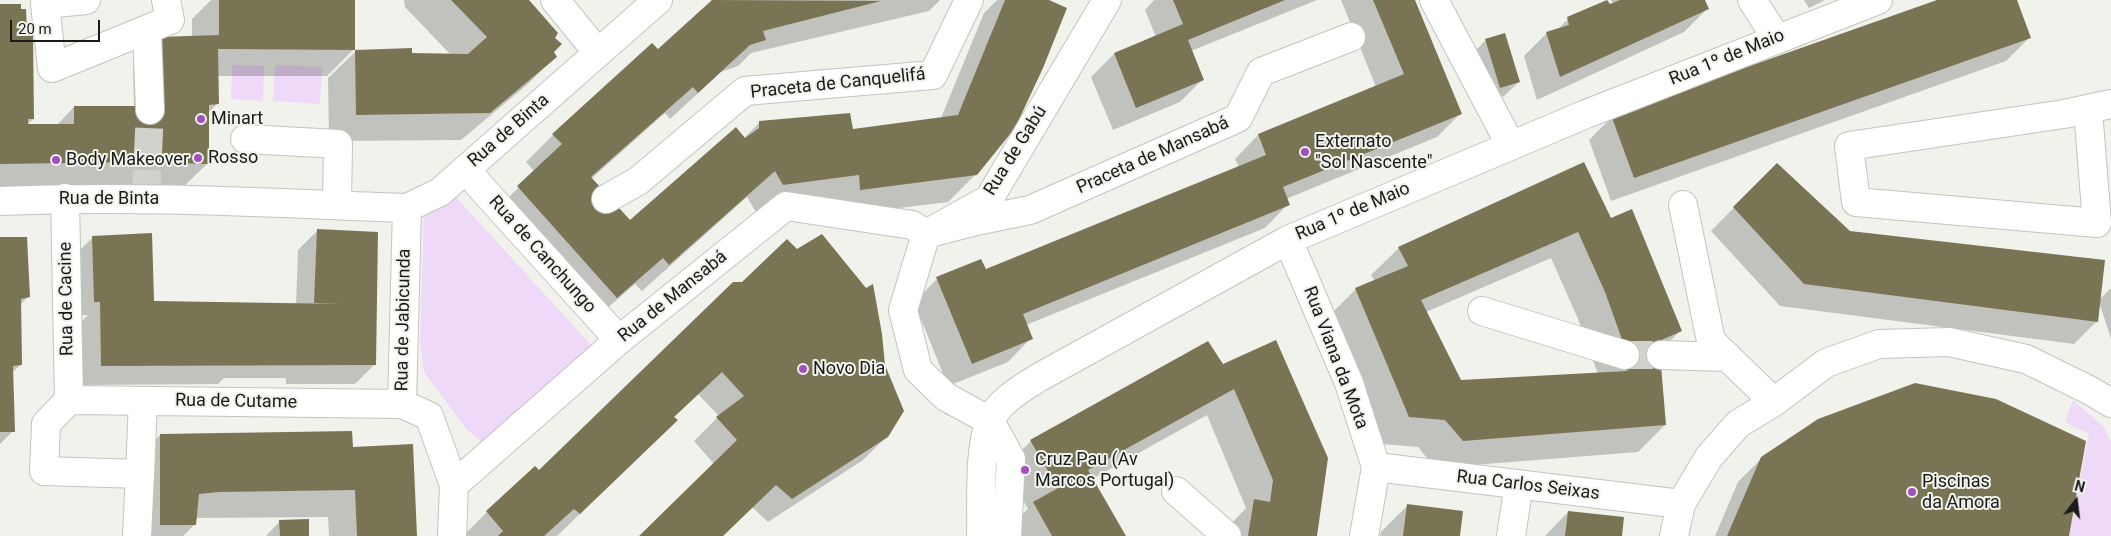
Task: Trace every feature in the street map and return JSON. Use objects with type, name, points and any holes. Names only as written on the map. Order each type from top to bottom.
[{"type":"street","points":[[86,0],[45,4],[52,68],[170,20],[166,0]]},
{"type":"street","points":[[555,0],[598,53]]},
{"type":"street","name":"Rua de Binta","points":[[0,201],[65,198],[146,198],[407,208],[440,192],[658,0]]},
{"type":"street","name":"Praceta de Canquelifá","points":[[606,199],[638,181],[745,91],[933,76],[969,0]]},
{"type":"street","name":"Rua de Gabú","points":[[926,234],[989,199],[1106,0]]},
{"type":"street","points":[[1434,0],[1511,146]]},
{"type":"street","points":[[1752,0],[1777,38]]},
{"type":"street","name":"Rua 1º de Maio","points":[[990,421],[1001,406],[1038,378],[1288,240],[1511,146],[1777,38],[1878,0]]},
{"type":"street","points":[[148,30],[150,110]]},
{"type":"street","name":"Praceta de Mansabá","points":[[926,234],[1030,210],[1238,118],[1261,72],[1351,38]]},
{"type":"street","points":[[2099,107],[2097,223],[1856,202],[1849,146],[2099,107]]},
{"type":"street","points":[[245,139],[338,144],[337,205]]},
{"type":"street","name":"Rua de Canchungo","points":[[467,168],[478,184],[619,340]]},
{"type":"street","name":"Rua de Cacine","points":[[65,198],[68,400]]},
{"type":"street","points":[[1683,205],[1712,341],[1774,402]]},
{"type":"street","name":"Rua de Mansabá","points":[[454,485],[619,340],[786,206],[912,225],[926,234]]},
{"type":"street","name":"Rua de Jabicunda","points":[[407,208],[402,404],[429,416],[454,485]]},
{"type":"street","points":[[926,234],[903,310],[918,370],[946,397],[990,421],[1011,459],[1007,536]]},
{"type":"street","name":"Rua Viana da Mota","points":[[1288,240],[1349,383],[1376,467],[1364,536]]},
{"type":"street","points":[[1482,311],[1625,355]]},
{"type":"street","points":[[1674,536],[1681,504],[1709,457],[1738,424],[1774,402],[1826,363],[1879,344],[1948,342],[2026,359],[2090,390],[2111,403]]},
{"type":"street","points":[[1661,356],[1728,357]]},
{"type":"street","points":[[68,400],[46,424],[44,471],[140,474]]},
{"type":"street","name":"Rua de Cutame","points":[[68,400],[402,404]]},
{"type":"street","points":[[137,536],[143,401]]},
{"type":"street","points":[[981,536],[982,468],[990,421]]},
{"type":"street","name":"Rua Carlos Seixas","points":[[1376,467],[1681,504]]},
{"type":"street","points":[[1511,536],[1519,484]]},
{"type":"street","points":[[452,536],[454,485]]},
{"type":"street","points":[[1176,491],[1226,536]]},
{"type":"shaded area","points":[[232,65],[264,66],[263,101],[231,99]]},
{"type":"shaded area","points":[[275,65],[322,67],[320,104],[273,101]]},
{"type":"shaded area","points":[[454,195],[592,346],[484,444],[466,429],[424,372],[420,343],[424,209]]},
{"type":"shaded area","points":[[2073,400],[2104,427],[2111,442],[2111,536],[2069,536],[2089,434],[2065,422]]},
{"type":"building","points":[[219,0],[355,0],[355,50],[218,49],[219,104],[209,105],[209,164],[139,162],[0,164],[0,4],[21,4],[21,9],[26,9],[27,33],[33,33],[34,119],[28,119],[28,124],[74,124],[74,106],[139,106],[159,37],[219,35]]},
{"type":"building","points":[[451,0],[529,0],[558,33],[555,38],[562,44],[554,52],[557,57],[490,113],[356,115],[355,50],[412,48],[412,53],[468,54],[487,37]]},
{"type":"building","points":[[712,0],[881,1],[763,31],[766,40],[750,45],[698,93],[693,87],[591,177],[630,220],[736,127],[745,138],[759,128],[759,121],[850,113],[853,129],[958,115],[1005,0],[1049,0],[1067,8],[1043,68],[1015,128],[977,175],[860,190],[859,175],[783,185],[775,171],[669,265],[663,258],[617,298],[517,186],[562,144],[552,134],[652,43],[658,49]]},
{"type":"building","points":[[1173,0],[1285,0],[1188,40],[1204,80],[1136,108],[1114,53],[1183,24]]},
{"type":"building","points":[[1373,0],[1415,0],[1462,114],[1283,187],[1290,205],[1023,314],[1033,339],[972,364],[936,277],[981,259],[986,269],[1266,155],[1258,134],[1404,74]]},
{"type":"building","points":[[1607,0],[1610,4],[1620,0],[1705,0],[1709,9],[1560,77],[1546,32],[1569,25],[1567,17]]},
{"type":"building","points":[[1937,0],[2017,0],[2031,38],[1634,178],[1611,115]]},
{"type":"building","points":[[1505,33],[1520,82],[1500,88],[1485,39]]},
{"type":"building","points":[[1584,162],[1611,218],[1632,209],[1682,331],[1659,341],[1666,425],[1463,441],[1445,420],[1409,417],[1355,288],[1408,266],[1398,247]],"holes":[[[1578,232],[1605,292],[1624,345],[1627,371],[1461,380],[1421,300]]]},
{"type":"building","points":[[1777,163],[1850,231],[2105,260],[2098,322],[1804,284],[1733,207]]},
{"type":"building","points":[[317,229],[378,232],[376,365],[101,366],[100,302],[94,302],[92,236],[152,233],[154,301],[343,304],[314,303]]},
{"type":"building","name":"Novo Dia","points":[[822,234],[866,288],[873,284],[882,334],[885,365],[904,411],[888,437],[792,499],[776,485],[723,536],[639,536],[737,440],[716,417],[744,396],[722,372],[674,417],[678,420],[580,514],[574,509],[544,536],[498,536],[503,531],[486,511],[535,466],[539,470],[733,282],[742,282],[787,239],[797,249]]},
{"type":"building","points":[[0,237],[27,237],[30,297],[21,299],[22,365],[13,366],[15,432],[0,432]]},
{"type":"building","points":[[1276,340],[1328,458],[1317,536],[1248,536],[1254,499],[1270,502],[1273,480],[1234,389],[1088,470],[1126,536],[1052,536],[1033,502],[1058,488],[1030,440],[1208,341],[1223,364]]},
{"type":"building","name":"Piscinas da Amora","points":[[1915,383],[1996,399],[2086,441],[2069,536],[1727,536],[1761,457],[1818,419]]},
{"type":"building","points":[[352,431],[353,447],[413,444],[417,536],[357,536],[355,490],[199,494],[196,525],[160,525],[160,434]]},
{"type":"building","points":[[1407,504],[1463,511],[1460,536],[1403,536]]},
{"type":"building","points":[[1568,511],[1624,517],[1622,536],[1565,536]]},
{"type":"building","points":[[309,519],[309,536],[280,536],[279,520]]},
{"type":"tunnel","points":[[146,198],[150,110]]},
{"type":"tunnel","points":[[1625,355],[1661,355]]},
{"type":"place","name":"Minart","points":[[201,119]]},
{"type":"place","name":"Externato \"Sol Nascente\"","points":[[1305,152]]},
{"type":"place","name":"Rosso","points":[[198,158]]},
{"type":"place","name":"Body Makeover","points":[[56,160]]},
{"type":"place","name":"Novo Dia","points":[[803,369]]},
{"type":"place","name":"Cruz Pau (Av Marcos Portugal)","points":[[1025,470]]},
{"type":"place","name":"Piscinas da Amora","points":[[1912,492]]}]
